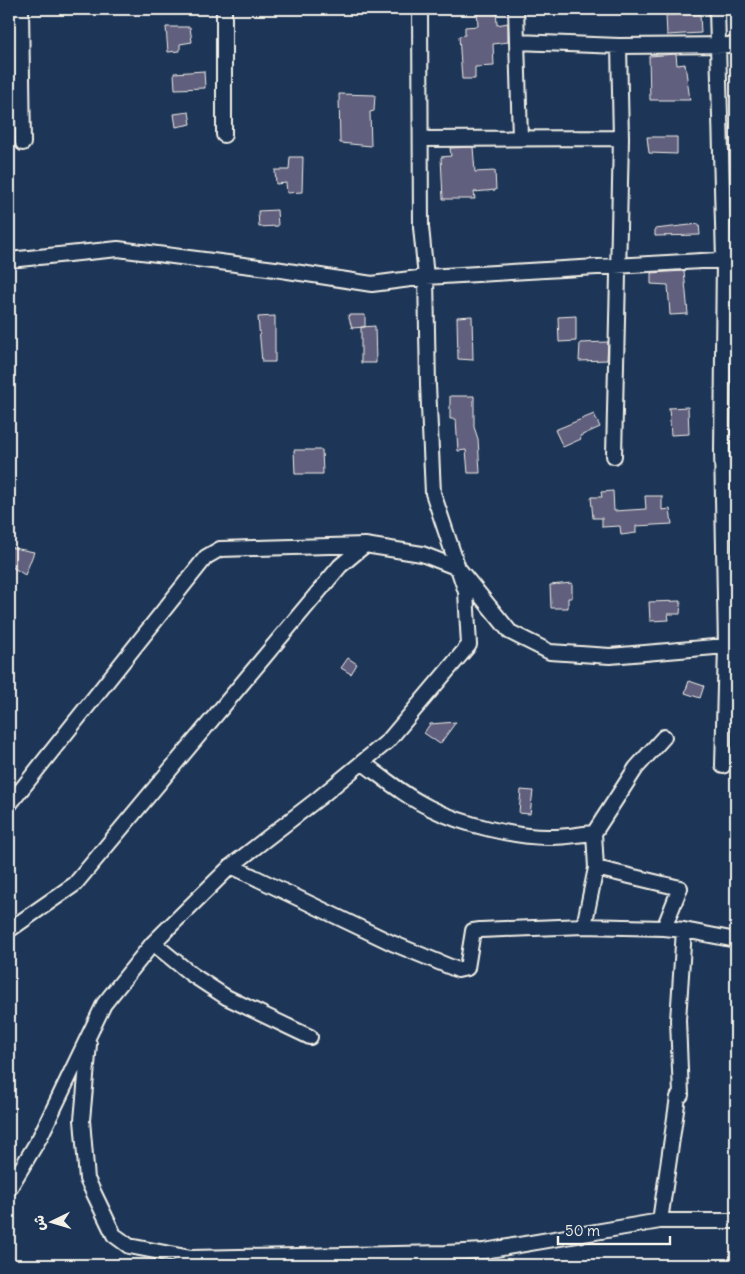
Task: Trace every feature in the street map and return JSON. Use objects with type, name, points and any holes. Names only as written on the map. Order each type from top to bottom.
[{"type":"street","points":[[21,9],[14,41],[22,143]]},
{"type":"street","points":[[224,9],[224,135]]},
{"type":"street","points":[[9,1189],[40,1137],[104,1004],[153,942],[231,866],[363,763],[388,741],[469,645],[469,609],[466,592],[433,493],[426,277],[421,227],[420,9]]},
{"type":"street","points":[[516,9],[520,137]]},
{"type":"street","points":[[717,9],[730,259],[722,450],[731,645],[723,766]]},
{"type":"street","points":[[517,42],[619,46],[736,45]]},
{"type":"street","points":[[614,456],[621,138],[619,46]]},
{"type":"street","points":[[421,139],[520,137],[621,138]]},
{"type":"street","points":[[9,260],[118,249],[275,269],[372,284],[426,277],[730,259]]},
{"type":"street","points":[[9,805],[206,557],[220,549],[366,545],[422,554],[458,568],[510,632],[550,652],[610,656],[731,645]]},
{"type":"street","points":[[9,930],[75,884],[340,566],[366,545]]},
{"type":"street","points":[[584,926],[596,868],[594,833],[636,768],[664,737]]},
{"type":"street","points":[[363,763],[401,791],[431,809],[471,823],[533,836],[552,837],[594,833]]},
{"type":"street","points":[[231,866],[392,943],[458,970],[466,968],[473,931],[584,926],[664,928],[736,940]]},
{"type":"street","points":[[596,868],[680,888],[664,928]]},
{"type":"street","points":[[660,1221],[678,1097],[681,1094],[678,1020],[684,930]]},
{"type":"street","points":[[153,942],[191,974],[226,997],[310,1037]]},
{"type":"street","points":[[104,1004],[88,1049],[82,1120],[87,1179],[114,1235],[129,1246],[191,1258],[445,1253],[484,1251],[660,1221],[736,1221]]},
{"type":"street","points":[[434,1265],[445,1253]]},
{"type":"building","points":[[477,9],[496,9],[497,25],[508,23],[508,42],[493,44],[494,66],[475,67],[475,79],[462,79],[459,36],[465,35],[465,27],[478,26]]},
{"type":"building","points":[[700,14],[701,33],[667,35],[666,15]]},
{"type":"building","points":[[166,27],[190,27],[192,42],[180,44],[180,51],[168,52]]},
{"type":"building","points":[[676,54],[677,65],[685,64],[690,100],[650,100],[649,56]]},
{"type":"building","points":[[204,71],[205,88],[175,89],[174,73]]},
{"type":"building","points":[[339,94],[375,95],[374,111],[370,112],[371,146],[340,143]]},
{"type":"building","points":[[189,112],[191,124],[176,127],[174,114]]},
{"type":"building","points":[[647,137],[677,137],[677,154],[649,153]]},
{"type":"building","points":[[473,147],[475,172],[495,171],[496,190],[474,192],[475,199],[443,199],[441,157],[451,156],[450,148]]},
{"type":"building","points":[[290,157],[303,157],[302,192],[287,193],[286,183],[276,184],[275,170],[289,170]]},
{"type":"building","points":[[277,210],[278,226],[259,227],[258,211]]},
{"type":"building","points":[[699,224],[700,235],[655,236],[655,229]]},
{"type":"building","points":[[684,271],[688,314],[670,315],[668,285],[651,284],[651,273]]},
{"type":"building","points":[[348,315],[365,315],[365,327],[352,328]]},
{"type":"building","points":[[275,316],[275,362],[262,362],[258,317]]},
{"type":"building","points":[[472,316],[473,360],[458,359],[457,317]]},
{"type":"building","points":[[576,316],[576,341],[559,342],[558,317]]},
{"type":"building","points":[[375,326],[376,363],[361,363],[361,327]]},
{"type":"building","points":[[608,342],[607,360],[579,361],[580,343]]},
{"type":"building","points":[[450,396],[474,396],[474,427],[478,439],[480,473],[468,473],[466,450],[458,451],[456,419],[450,419]]},
{"type":"building","points":[[688,407],[689,434],[671,435],[669,408]]},
{"type":"building","points":[[594,414],[600,427],[580,436],[581,439],[563,447],[555,430]]},
{"type":"building","points":[[294,450],[322,450],[323,474],[295,474]]},
{"type":"building","points":[[613,491],[614,511],[646,509],[645,496],[662,496],[662,510],[670,509],[672,524],[636,526],[636,533],[621,535],[620,526],[602,527],[602,518],[593,518],[591,497],[602,497],[601,492]]},
{"type":"building","points":[[9,547],[34,552],[25,575],[9,565]]},
{"type":"building","points":[[572,583],[572,598],[568,598],[568,608],[551,608],[550,585]]},
{"type":"building","points":[[681,601],[680,614],[668,614],[669,620],[650,621],[649,602]]},
{"type":"building","points":[[348,658],[357,664],[351,674],[341,668]]},
{"type":"building","points":[[689,681],[704,686],[700,698],[685,693]]},
{"type":"building","points":[[456,722],[440,744],[424,733],[430,724]]},
{"type":"building","points":[[521,790],[533,791],[530,814],[519,813]]}]
